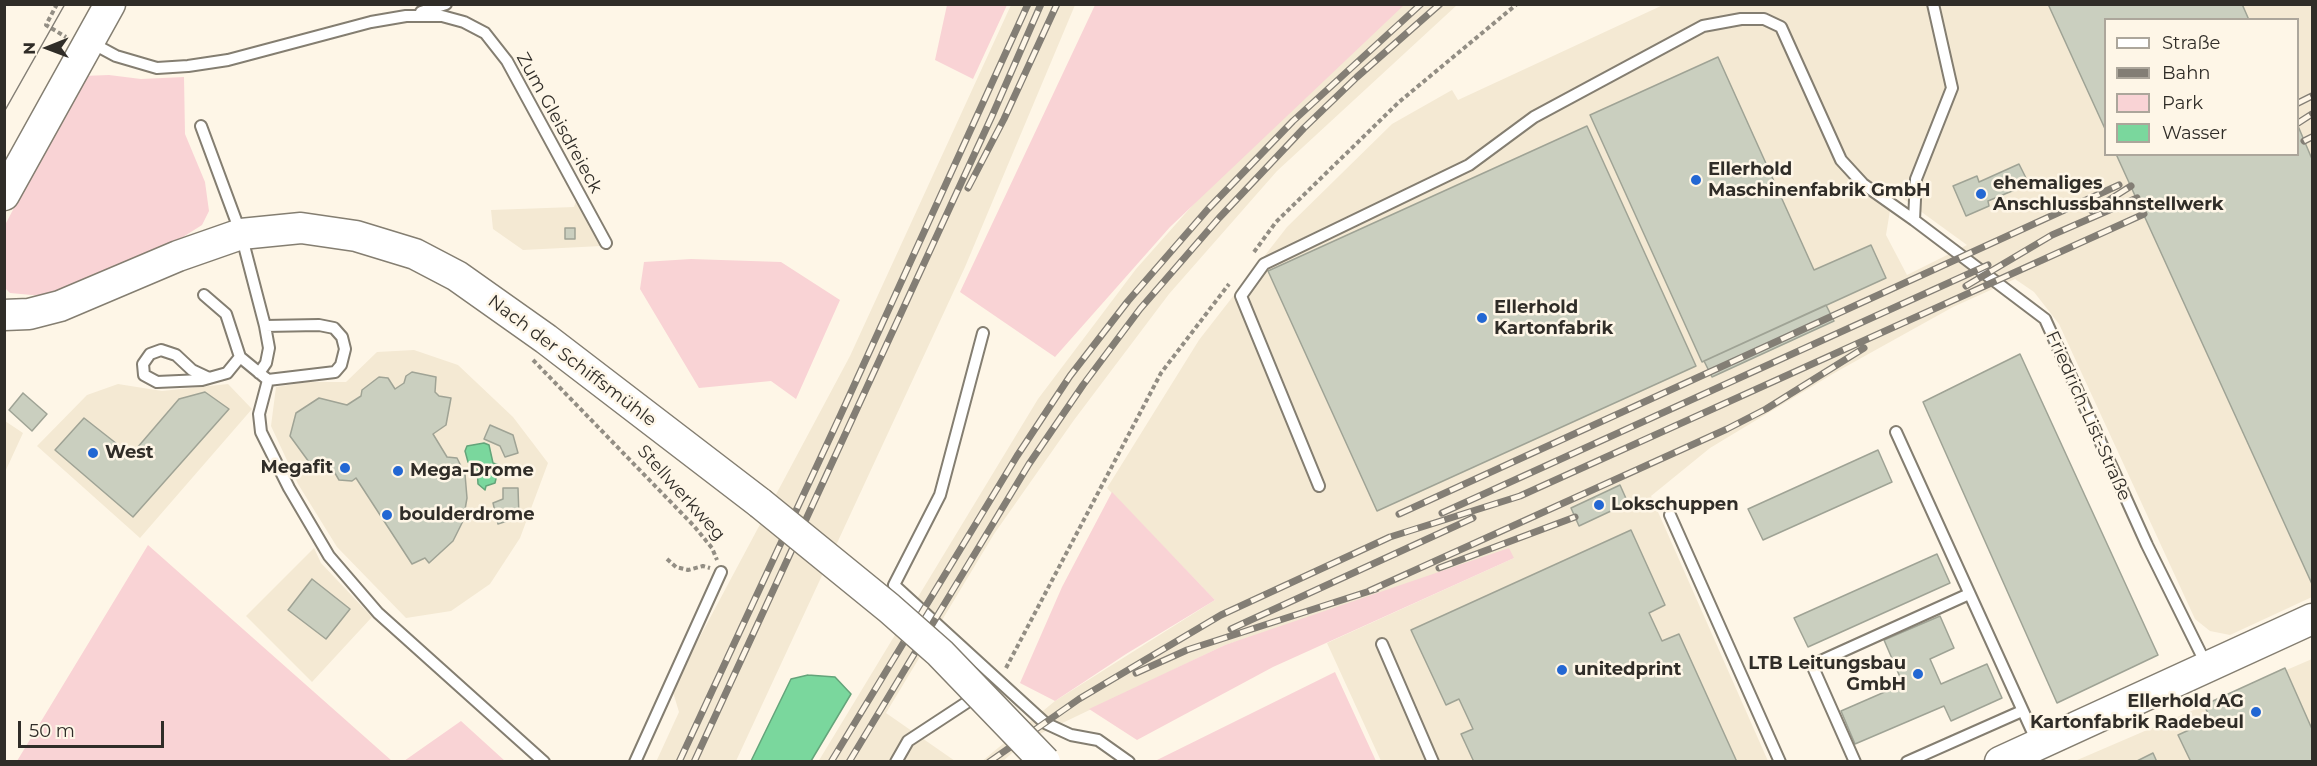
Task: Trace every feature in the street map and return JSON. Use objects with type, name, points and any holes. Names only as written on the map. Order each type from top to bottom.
[{"type":"street","points":[[4,195],[110,4]]},
{"type":"street","name":"Nach der Schiffsmühle","points":[[4,315],[29,314],[60,306],[178,256],[241,234],[301,228],[356,236],[415,254],[457,276],[546,339],[760,503],[889,608],[940,653],[1045,762]]},
{"type":"street","points":[[2000,762],[2313,620]]},
{"type":"lane","points":[[406,16],[446,4]]},
{"type":"lane","points":[[1914,220],[1916,179],[1952,88],[1933,4]]},
{"type":"lane","name":"Zum Gleisdreieck","points":[[88,46],[116,57],[157,68],[188,66],[228,60],[371,22],[406,16],[442,16],[485,33],[507,60],[606,243]]},
{"type":"lane","name":"Friedrich-List-Straße","points":[[1319,486],[1240,296],[1264,264],[1468,165],[1534,117],[1703,26],[1741,19],[1764,19],[1781,27],[1841,160],[1863,184],[2044,319],[2147,545],[2208,667]]},
{"type":"lane","points":[[201,126],[241,234],[265,326],[269,348],[259,414],[261,432],[289,488],[329,556],[378,613],[544,762]]},
{"type":"lane","points":[[204,295],[226,314],[240,357],[263,376],[335,372],[341,365],[345,349],[342,337],[334,328],[319,325],[265,326]]},
{"type":"lane","points":[[983,333],[940,495],[894,585],[1045,723],[1071,735],[1098,740],[1129,761]]},
{"type":"lane","points":[[209,378],[192,370],[176,355],[161,350],[150,354],[143,364],[144,375],[158,382],[209,378],[227,373],[240,357]]},
{"type":"lane","points":[[1896,432],[2038,744]]},
{"type":"lane","points":[[1670,515],[1780,762]]},
{"type":"lane","points":[[635,762],[722,572]]},
{"type":"lane","points":[[1855,762],[1812,664],[1969,594]]},
{"type":"lane","points":[[1382,644],[1433,762]]},
{"type":"lane","points":[[896,762],[908,741],[999,681]]},
{"type":"lane","points":[[1907,762],[2022,711]]},
{"type":"path","points":[[57,4],[46,25],[88,46]]},
{"type":"path","points":[[1247,260],[1276,222],[1399,102],[1517,4]]},
{"type":"path","points":[[999,681],[1057,576],[1121,447],[1161,373],[1233,279]]},
{"type":"path","name":"Stellwerkweg","points":[[546,339],[532,361],[694,526],[712,548],[722,572]]},
{"type":"path","points":[[667,559],[676,567],[688,570],[704,566],[722,572]]},
{"type":"shaded area","points":[[1011,5],[1075,5],[965,267],[736,761],[656,762],[679,712],[672,689],[850,356]]},
{"type":"shaded area","points":[[1402,5],[1457,5],[1277,171],[1169,294],[1074,420],[994,534],[886,713],[955,761],[818,762],[1038,399],[1136,269],[1247,144]]},
{"type":"shaded area","points":[[1663,5],[2312,5],[2312,597],[2230,635],[2210,631],[2195,619],[2059,324],[2034,292],[2015,279],[1953,307],[1836,372],[1710,448],[1651,496],[1768,761],[1381,761],[1327,643],[1514,558],[1225,645],[1027,740],[1003,761],[981,762],[1055,701],[1215,600],[1107,488],[1199,340],[1287,227],[1392,124],[1452,90],[1458,100]],"holes":[[[1894,192],[1967,245],[1907,275],[1886,235]]]},
{"type":"shaded area","points":[[576,201],[601,246],[523,250],[493,229],[491,210],[574,207]]},
{"type":"shaded area","points":[[414,350],[458,365],[513,417],[548,463],[520,538],[490,584],[451,611],[406,618],[337,547],[298,484],[271,426],[276,387],[307,382],[346,382],[377,352]]},
{"type":"shaded area","points":[[118,384],[162,391],[228,384],[252,409],[140,538],[37,446],[87,395]]},
{"type":"shaded area","points":[[5,421],[23,433],[5,472]]},
{"type":"shaded area","points":[[314,548],[321,563],[372,617],[312,682],[246,616]]},
{"type":"shaded area","name":"Ellerhold AG Kartonfabrik Radebeul","points":[[2312,659],[2312,761],[2075,761]]},
{"type":"green space","points":[[947,5],[1007,5],[973,79],[935,60]]},
{"type":"green space","points":[[1095,5],[1404,5],[1170,227],[1055,357],[960,292]]},
{"type":"green space","points":[[109,75],[141,79],[184,77],[185,134],[205,182],[209,211],[202,225],[183,237],[71,286],[43,296],[10,293],[5,288],[5,225],[83,76]]},
{"type":"green space","points":[[691,259],[781,262],[840,300],[796,399],[771,381],[699,388],[640,289],[644,262]]},
{"type":"green space","points":[[1112,492],[1215,600],[1126,654],[1055,701],[1020,683],[1062,587]]},
{"type":"green space","points":[[148,545],[392,761],[17,761]]},
{"type":"green space","points":[[1509,548],[1514,558],[1273,667],[1137,740],[1089,709],[1225,645]]},
{"type":"green space","points":[[1335,672],[1376,761],[1155,761]]},
{"type":"green space","points":[[461,721],[505,761],[404,761]]},
{"type":"water","points":[[484,443],[489,445],[493,463],[499,465],[495,483],[486,486],[485,490],[478,484],[477,467],[468,462],[465,451],[467,446]]},
{"type":"water","points":[[808,675],[835,677],[851,694],[811,761],[751,761],[791,679]]},
{"type":"building","points":[[2048,4],[2242,4],[2248,18],[2104,18],[2104,127]]},
{"type":"building","name":"Ellerhold Maschinenfabrik GmbH","points":[[1718,57],[1814,270],[1871,245],[1886,278],[1702,362],[1590,115]]},
{"type":"building","name":"Ellerhold Kartonfabrik","points":[[1587,126],[1696,366],[1377,511],[1268,271]]},
{"type":"building","points":[[2299,128],[2312,159],[2312,584],[2117,156],[2299,156]]},
{"type":"building","name":"ehemaliges Anschlussbahnstellwerk","points":[[2019,164],[2029,184],[1988,201],[1989,206],[1966,216],[1953,186],[1977,176],[1979,182]]},
{"type":"building","points":[[565,228],[575,228],[575,239],[565,239]]},
{"type":"building","points":[[1826,305],[1834,321],[1712,377],[1704,361]]},
{"type":"building","points":[[2020,354],[2158,655],[2057,703],[1923,402]]},
{"type":"building","name":"Mega-Drome","points":[[412,372],[436,377],[435,392],[439,396],[451,398],[446,425],[433,434],[447,457],[457,458],[465,474],[467,498],[463,521],[453,541],[429,563],[425,558],[412,564],[356,478],[352,481],[339,480],[332,468],[309,462],[290,436],[296,413],[319,398],[347,405],[361,396],[362,390],[379,377],[388,378],[395,389],[404,383],[406,376]]},
{"type":"building","name":"West","points":[[205,392],[229,409],[133,517],[55,450],[84,418],[131,455],[179,399]]},
{"type":"building","points":[[23,393],[47,414],[32,431],[9,410]]},
{"type":"building","points":[[490,425],[513,435],[518,453],[505,457],[500,446],[484,439]]},
{"type":"building","points":[[1878,450],[1892,482],[1763,540],[1748,509]]},
{"type":"building","name":"Lokschuppen","points":[[1620,485],[1628,503],[1579,526],[1571,508]]},
{"type":"building","points":[[503,488],[518,488],[519,517],[498,524],[493,503],[503,499]]},
{"type":"building","name":"unitedprint","points":[[1631,530],[1665,605],[1649,613],[1662,641],[1679,634],[1737,762],[1474,762],[1461,734],[1473,729],[1459,699],[1446,705],[1411,630]]},
{"type":"building","points":[[1937,554],[1950,583],[1808,647],[1794,618]]},
{"type":"building","points":[[312,579],[350,609],[326,639],[288,610]]},
{"type":"building","name":"LTB Leitungsbau GmbH","points":[[1940,616],[1954,648],[1930,659],[1941,684],[1987,664],[2002,698],[1951,721],[1944,706],[1855,744],[1841,711],[1903,684],[1884,640]]},
{"type":"building","name":"Ellerhold AG Kartonfabrik Radebeul","points":[[2285,668],[2312,729],[2312,762],[2191,762],[2178,735],[2211,720],[2204,705]]},
{"type":"building","points":[[2153,753],[2157,762],[2135,762]]},
{"type":"tram line","points":[[4,112],[65,4]]},
{"type":"railway","points":[[679,762],[1028,4]]},
{"type":"railway","points":[[694,762],[992,116],[1041,4]]},
{"type":"railway","points":[[968,188],[1004,119],[1057,4]]},
{"type":"railway","points":[[831,762],[1017,456],[1070,376],[1128,301],[1208,209],[1293,121],[1421,4]]},
{"type":"railway","points":[[849,762],[1029,464],[1083,385],[1140,309],[1219,218],[1304,128],[1357,77],[1440,4]]},
{"type":"railway","points":[[2299,102],[2312,96]]},
{"type":"railway","points":[[2299,122],[2312,114]]},
{"type":"railway","points":[[2304,141],[2312,137]]},
{"type":"railway","points":[[1399,514],[2119,185]]},
{"type":"railway","points":[[2092,211],[2131,186]]},
{"type":"railway","points":[[1966,286],[2052,235],[2137,198]]},
{"type":"railway","points":[[989,762],[1079,699],[1221,615],[1390,537],[1520,496],[2144,214]]},
{"type":"railway","points":[[1442,513],[1988,265]]},
{"type":"railway","points":[[1369,591],[1727,429],[1766,409],[1864,348]]},
{"type":"railway","points":[[1439,568],[1575,517]]},
{"type":"railway","points":[[1231,629],[1473,518]]},
{"type":"railway","points":[[1136,673],[1187,650],[1376,589]]},
{"type":"place","name":"Ellerhold Maschinenfabrik GmbH","points":[[1696,180]]},
{"type":"place","name":"ehemaliges Anschlussbahnstellwerk","points":[[1981,194]]},
{"type":"place","name":"Ellerhold Kartonfabrik","points":[[1482,318]]},
{"type":"place","name":"West","points":[[93,453]]},
{"type":"place","name":"Megafit","points":[[345,468]]},
{"type":"place","name":"Mega-Drome","points":[[398,471]]},
{"type":"place","name":"Lokschuppen","points":[[1599,505]]},
{"type":"place","name":"boulderdrome","points":[[387,515]]},
{"type":"place","name":"unitedprint","points":[[1562,670]]},
{"type":"place","name":"LTB Leitungsbau GmbH","points":[[1918,674]]},
{"type":"place","name":"Ellerhold AG Kartonfabrik Radebeul","points":[[2256,712]]}]
